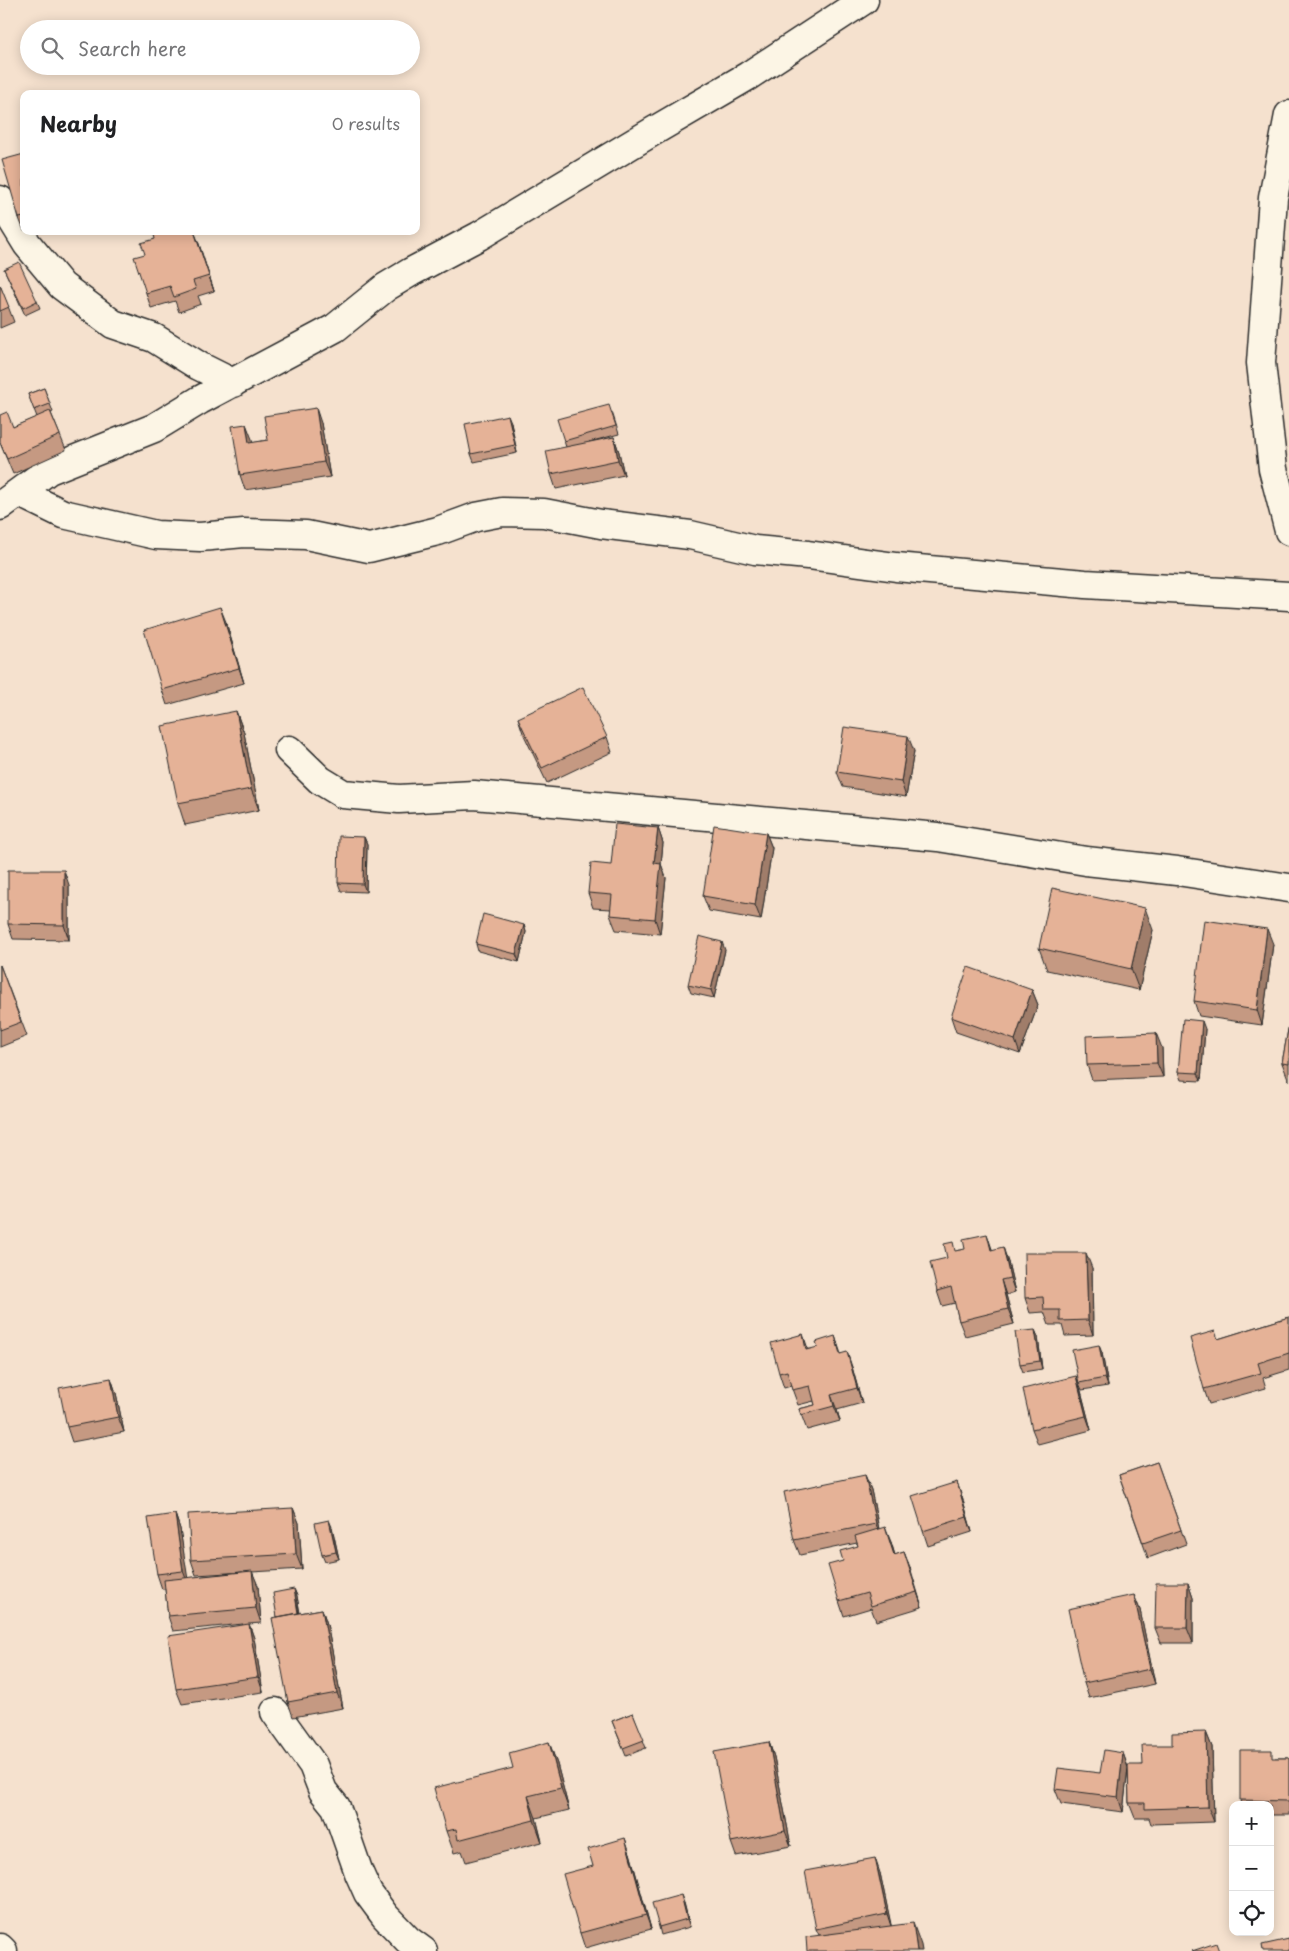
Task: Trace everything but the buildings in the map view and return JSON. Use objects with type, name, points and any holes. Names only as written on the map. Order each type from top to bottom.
[{"type":"street","points":[[10,500],[49,470],[154,428],[335,328],[394,282],[480,236],[748,76],[864,0]]},
{"type":"street","points":[[1289,115],[1273,198],[1261,363],[1273,469],[1289,531]]},
{"type":"street","points":[[0,200],[20,233]]},
{"type":"street","points":[[21,235],[62,286],[113,324],[154,338],[199,366],[233,383]]},
{"type":"street","points":[[10,500],[63,514],[156,534],[200,537],[244,534],[306,535],[369,548],[438,531],[476,516],[502,512],[544,513],[601,524],[690,535],[755,550],[906,568],[1085,584],[1289,596]]},
{"type":"street","points":[[289,750],[320,780],[343,794],[354,796],[399,799],[474,795],[938,837],[1086,861],[1177,871],[1289,888]]},
{"type":"street","points":[[275,1712],[313,1765],[323,1791],[336,1807],[368,1893],[385,1916],[408,1940],[423,1951]]},
{"type":"street","points":[[0,1948],[3,1951]]}]
